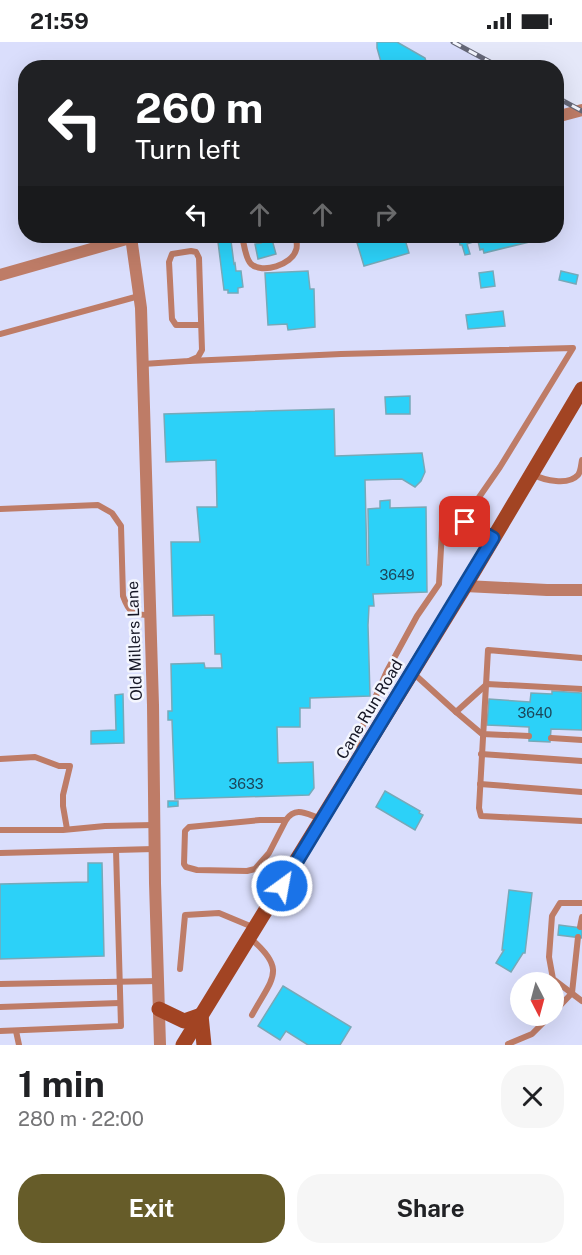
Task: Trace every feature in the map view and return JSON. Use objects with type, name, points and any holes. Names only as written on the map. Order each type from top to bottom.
[{"type":"main road","name":"Cane Run Road","points":[[183,1045],[580,396]]},
{"type":"main road","points":[[159,1009],[184,1021],[201,1015],[204,1045]]},
{"type":"street","points":[[564,115],[582,110]]},
{"type":"street","points":[[0,275],[94,243]]},
{"type":"street","name":"Old Millers Lane","points":[[135,243],[141,308],[160,1045]]},
{"type":"street","points":[[465,586],[582,590]]},
{"type":"lane","points":[[244,243],[248,260],[252,265],[262,268],[282,265],[293,257],[297,243]]},
{"type":"lane","points":[[189,361],[198,357],[202,350],[199,258],[196,252],[191,250],[172,254],[169,262],[172,319],[176,325],[201,325]]},
{"type":"lane","points":[[0,334],[139,296]]},
{"type":"lane","points":[[142,364],[341,354],[573,348],[465,522]]},
{"type":"lane","points":[[532,474],[540,478],[566,481],[577,476],[582,460]]},
{"type":"lane","points":[[0,509],[98,505],[112,513],[121,526],[123,596],[126,605],[138,615],[150,615]]},
{"type":"lane","points":[[365,749],[356,741],[387,671],[417,616],[439,584],[443,512],[493,538]]},
{"type":"lane","points":[[582,658],[488,650],[478,808],[481,816],[582,821]]},
{"type":"lane","points":[[412,672],[482,734],[529,736]]},
{"type":"lane","points":[[456,712],[487,684],[582,689]]},
{"type":"lane","points":[[550,738],[582,740]]},
{"type":"lane","points":[[481,754],[582,761]]},
{"type":"lane","points":[[0,759],[35,758],[59,766],[70,766],[63,795],[67,830]]},
{"type":"lane","points":[[480,784],[582,792]]},
{"type":"lane","points":[[286,820],[189,827],[185,831],[184,864],[186,867],[197,870],[246,871],[255,869],[268,853],[290,814],[301,812],[322,819]]},
{"type":"lane","points":[[0,830],[67,830],[105,826],[155,825]]},
{"type":"lane","points":[[0,853],[155,849]]},
{"type":"lane","points":[[0,1031],[121,1026],[116,850]]},
{"type":"lane","points":[[582,903],[560,903],[552,916],[549,957],[553,979],[582,1001]]},
{"type":"lane","points":[[180,969],[185,915],[219,914],[252,933],[271,959],[274,969],[272,978],[252,1015]]},
{"type":"lane","points":[[580,927],[582,917]]},
{"type":"lane","points":[[564,1001],[572,993],[578,937]]},
{"type":"lane","points":[[0,984],[158,981]]},
{"type":"lane","points":[[0,1007],[120,1003]]},
{"type":"lane","points":[[508,1044],[532,1034],[540,1026]]},
{"type":"lane","points":[[16,1031],[19,1045]]},
{"type":"shaded area","points":[[0,42],[453,42],[488,60],[18,60],[18,243],[564,243],[564,101],[582,111],[582,1045],[0,1045]]},
{"type":"building","points":[[377,42],[397,42],[426,60],[380,60]]},
{"type":"building","points":[[218,243],[231,243],[234,264],[236,271],[241,271],[243,287],[238,288],[238,293],[228,293],[228,290],[224,290]]},
{"type":"building","points":[[273,243],[276,254],[258,259],[255,244]]},
{"type":"building","points":[[357,243],[406,243],[409,253],[364,266]]},
{"type":"building","points":[[460,243],[470,243],[467,244],[470,254],[465,255]]},
{"type":"building","points":[[478,243],[525,243],[484,253],[483,249],[480,250]]},
{"type":"building","points":[[308,271],[310,289],[314,289],[315,327],[288,330],[287,324],[268,325],[265,273]]},
{"type":"building","points":[[493,271],[495,286],[481,288],[479,273]]},
{"type":"building","points":[[561,271],[578,275],[576,284],[559,280]]},
{"type":"building","points":[[503,311],[505,326],[468,329],[466,315]]},
{"type":"building","points":[[410,396],[410,414],[386,414],[385,397]]},
{"type":"building","points":[[334,409],[335,456],[422,453],[425,472],[415,487],[402,479],[365,480],[367,565],[369,565],[368,509],[380,508],[380,501],[390,500],[390,508],[426,507],[427,592],[373,594],[374,606],[369,606],[368,625],[370,696],[310,698],[310,708],[300,708],[300,727],[277,727],[278,763],[313,762],[314,788],[309,795],[175,799],[172,720],[168,720],[168,711],[172,711],[171,664],[204,663],[205,668],[222,668],[221,654],[215,654],[214,615],[173,616],[171,542],[200,542],[197,507],[217,507],[216,460],[166,462],[164,414]]},
{"type":"building","points":[[552,691],[582,693],[582,730],[551,729],[550,742],[529,741],[529,727],[487,725],[489,699],[530,702],[531,693],[552,694]]},
{"type":"building","points":[[123,694],[124,743],[91,744],[91,731],[116,730],[115,695]]},
{"type":"building","points":[[385,791],[420,811],[419,813],[423,815],[415,830],[376,807]]},
{"type":"building","points":[[168,801],[178,801],[178,806],[168,807]]},
{"type":"building","points":[[88,863],[102,863],[104,956],[0,959],[0,884],[88,882]]},
{"type":"building","points":[[509,890],[532,893],[525,953],[511,972],[496,963],[504,950],[502,950]]},
{"type":"building","points":[[559,925],[582,928],[582,938],[558,935]]},
{"type":"building","points":[[283,986],[351,1027],[340,1045],[308,1045],[286,1031],[280,1040],[258,1026]]},
{"type":"railway","points":[[453,42],[486,60]]},
{"type":"railway","points":[[564,101],[582,111]]},
{"type":"route","points":[[282,886],[493,538],[465,522]]}]
